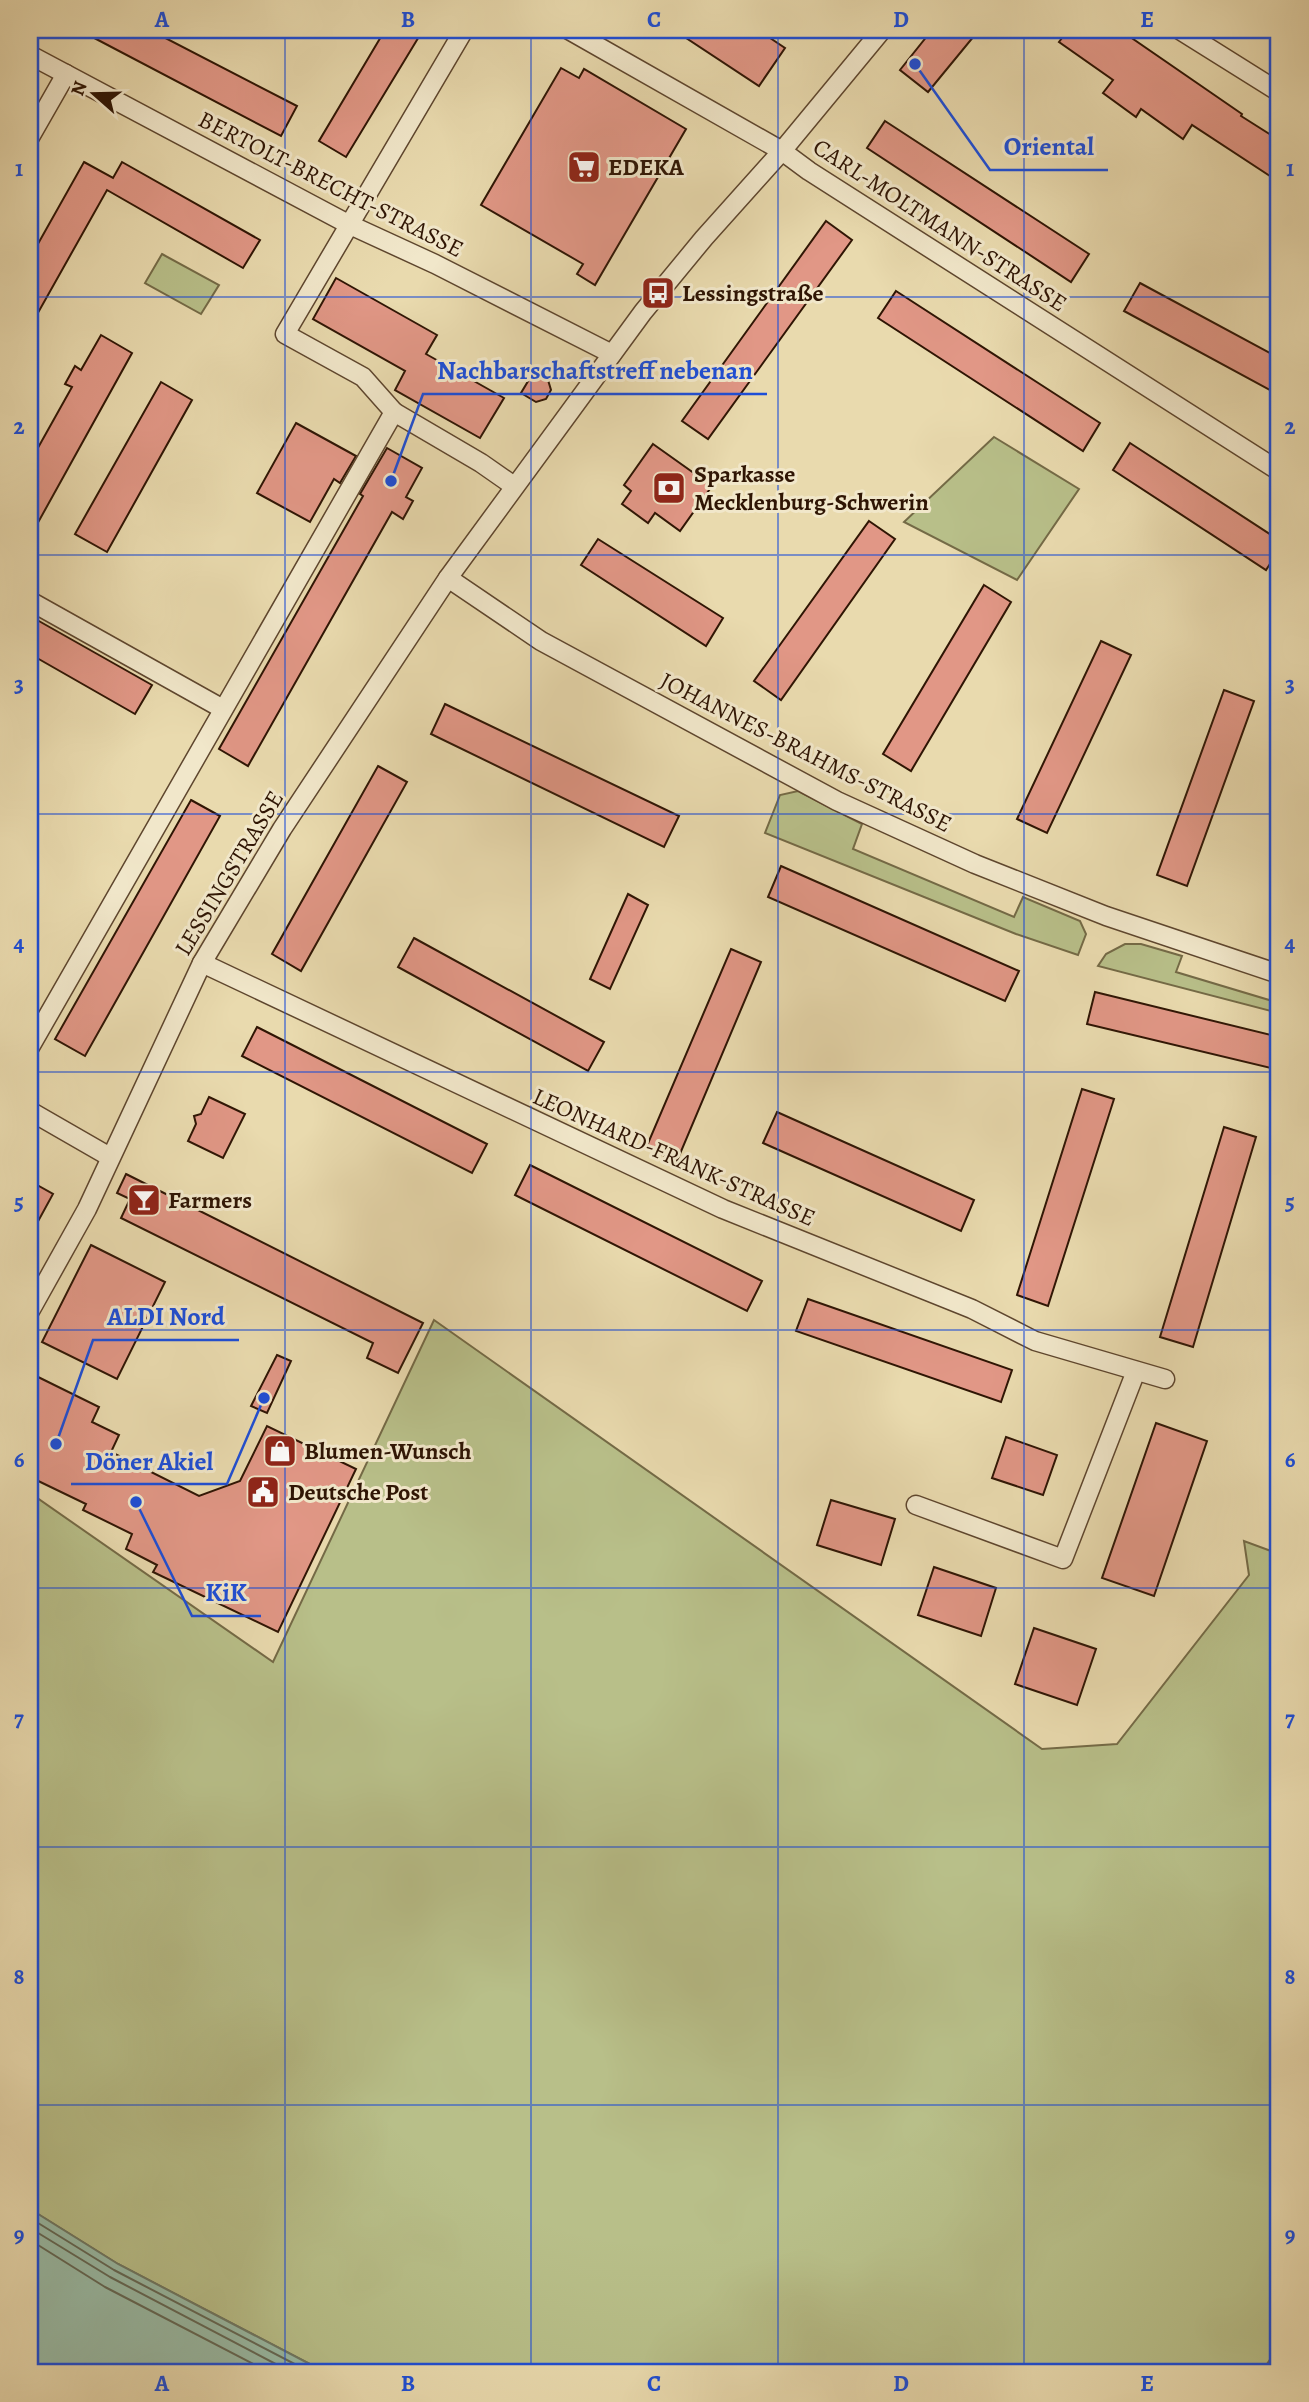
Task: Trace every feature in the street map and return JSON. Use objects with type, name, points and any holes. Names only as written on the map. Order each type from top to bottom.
[{"type":"street","points":[[464,30],[285,334],[363,377],[394,412],[481,463],[514,486]]},
{"type":"street","name":"CARL-MOLTMANN-STRASSE","points":[[569,30],[782,151],[809,171],[1279,471]]},
{"type":"street","name":"LESSINGSTRASSE","points":[[30,1311],[87,1209],[202,963],[282,829],[448,578],[612,354],[704,238],[782,151],[882,30]]},
{"type":"street","points":[[1180,30],[1279,92]]},
{"type":"street","name":"BERTOLT-BRECHT-STRASSE","points":[[30,55],[348,224],[436,264],[612,354]]},
{"type":"street","points":[[30,137],[66,74]]},
{"type":"street","points":[[30,1047],[394,412]]},
{"type":"street","name":"JOHANNES-BRAHMS-STRASSE","points":[[448,578],[541,640],[836,801],[975,864],[1105,916],[1279,974]]},
{"type":"street","points":[[30,601],[223,709]]},
{"type":"street","name":"LEONHARD-FRANK-STRASSE","points":[[202,963],[734,1214],[972,1310],[1035,1341],[1165,1379]]},
{"type":"street","points":[[30,1111],[110,1157]]},
{"type":"street","points":[[916,1505],[1063,1559],[1136,1371]]},
{"type":"green space","points":[[162,254],[219,285],[201,314],[145,283]]},
{"type":"green space","points":[[994,437],[1079,489],[1017,580],[904,522]]},
{"type":"green space","points":[[798,791],[862,824],[853,849],[1014,917],[1023,897],[1080,921],[1086,934],[1078,955],[1016,934],[765,833],[780,795]]},
{"type":"green space","points":[[1125,944],[1141,944],[1182,956],[1176,972],[1279,1003],[1279,1013],[1098,966],[1106,954]]},
{"type":"green space","points":[[434,1320],[1042,1749],[1117,1744],[1249,1575],[1244,1541],[1279,1554],[1279,2346],[1263,2370],[325,2372],[118,2264],[30,2209],[30,1493],[273,1662]]},
{"type":"water","points":[[30,2209],[118,2264],[325,2372],[30,2372]]},
{"type":"building","points":[[79,30],[150,30],[297,106],[281,136]]},
{"type":"building","points":[[385,30],[423,30],[346,157],[319,141]]},
{"type":"building","points":[[674,30],[758,30],[785,48],[759,86]]},
{"type":"building","points":[[932,30],[979,30],[928,92],[900,70]]},
{"type":"building","points":[[1068,30],[1120,30],[1279,140],[1279,182],[1192,125],[1183,139],[1141,109],[1136,117],[1103,93],[1113,80],[1059,42]]},
{"type":"building","name":"EDEKA","points":[[561,68],[579,78],[584,69],[686,129],[595,285],[577,274],[583,264],[481,205]]},
{"type":"building","points":[[885,121],[1089,254],[1071,282],[867,148]]},
{"type":"building","points":[[84,162],[113,178],[122,162],[260,240],[243,268],[107,190],[30,327],[30,258]]},
{"type":"building","points":[[826,221],[852,240],[708,439],[682,421]]},
{"type":"building","points":[[336,278],[437,335],[426,354],[504,398],[480,438],[395,390],[405,371],[313,319]]},
{"type":"building","points":[[1140,283],[1279,358],[1279,395],[1124,311]]},
{"type":"building","points":[[896,291],[1100,423],[1083,451],[878,318]]},
{"type":"building","points":[[101,335],[132,353],[30,537],[30,462],[72,387],[65,384],[75,366],[81,370]]},
{"type":"building","points":[[539,376],[548,380],[551,390],[546,399],[536,402],[521,393],[530,378]]},
{"type":"building","points":[[161,382],[192,400],[107,552],[75,534]]},
{"type":"building","points":[[296,423],[356,456],[340,483],[334,479],[310,522],[257,493]]},
{"type":"building","points":[[1130,443],[1279,540],[1279,550],[1266,570],[1113,470]]},
{"type":"building","name":"Sparkasse Mecklenburg-Schwerin","points":[[653,444],[712,486],[680,531],[655,513],[648,523],[622,504],[631,491],[624,485]]},
{"type":"building","points":[[387,448],[422,468],[406,497],[413,501],[403,519],[392,512],[248,766],[219,749],[363,496],[360,494]]},
{"type":"building","points":[[869,521],[895,539],[781,700],[754,681]]},
{"type":"building","points":[[598,539],[723,618],[706,646],[581,565]]},
{"type":"building","points":[[984,585],[1011,602],[911,771],[883,754]]},
{"type":"building","points":[[30,616],[152,685],[135,714],[30,654]]},
{"type":"building","points":[[1101,641],[1131,655],[1047,833],[1017,819]]},
{"type":"building","points":[[1224,690],[1254,701],[1187,886],[1157,875]]},
{"type":"building","points":[[445,704],[679,816],[664,847],[431,734]]},
{"type":"building","points":[[378,766],[407,782],[301,971],[272,954]]},
{"type":"building","points":[[191,800],[220,816],[85,1056],[55,1039]]},
{"type":"building","points":[[781,866],[1019,971],[1005,1001],[768,897]]},
{"type":"building","points":[[628,894],[648,905],[610,989],[590,979]]},
{"type":"building","points":[[414,938],[604,1042],[588,1071],[398,967]]},
{"type":"building","points":[[731,949],[761,962],[677,1161],[646,1148]]},
{"type":"building","points":[[1095,992],[1279,1037],[1279,1070],[1087,1024]]},
{"type":"building","points":[[257,1027],[487,1144],[472,1173],[242,1056]]},
{"type":"building","points":[[1082,1089],[1114,1099],[1048,1306],[1017,1295]]},
{"type":"building","points":[[209,1097],[245,1114],[223,1158],[188,1141],[196,1124],[194,1116],[201,1114]]},
{"type":"building","points":[[777,1112],[974,1200],[961,1231],[763,1143]]},
{"type":"building","points":[[1224,1127],[1256,1137],[1193,1347],[1160,1337]]},
{"type":"building","points":[[530,1165],[762,1281],[747,1311],[515,1195]]},
{"type":"building","points":[[126,1174],[423,1323],[398,1373],[367,1358],[373,1343],[121,1218],[130,1199],[117,1193]]},
{"type":"building","points":[[30,1181],[53,1194],[30,1236]]},
{"type":"building","points":[[91,1245],[165,1282],[117,1379],[42,1342]]},
{"type":"building","points":[[808,1299],[1012,1370],[1001,1402],[796,1331]]},
{"type":"building","points":[[277,1355],[291,1361],[267,1413],[251,1406]]},
{"type":"building","points":[[30,1373],[99,1407],[92,1422],[119,1435],[111,1452],[199,1496],[240,1481],[267,1426],[356,1469],[278,1632],[153,1572],[157,1565],[126,1549],[132,1534],[83,1510],[86,1504],[30,1477]]},
{"type":"building","points":[[1156,1423],[1207,1441],[1154,1596],[1102,1578]]},
{"type":"building","points":[[1006,1437],[1057,1455],[1043,1495],[992,1478]]},
{"type":"building","points":[[831,1500],[895,1519],[881,1565],[817,1545]]},
{"type":"building","points":[[934,1567],[996,1588],[981,1636],[918,1615]]},
{"type":"building","points":[[1034,1628],[1096,1649],[1077,1705],[1015,1684]]},
{"type":"place","name":"Oriental","points":[[915,64]]},
{"type":"place","name":"EDEKA","points":[[584,167]]},
{"type":"place","name":"Lessingstraße","points":[[658,293]]},
{"type":"place","name":"Nachbarschaftstreff nebenan","points":[[391,481]]},
{"type":"place","name":"Sparkasse Mecklenburg-Schwerin","points":[[669,488]]},
{"type":"place","name":"Farmers","points":[[144,1200]]},
{"type":"place","name":"Döner Akiel","points":[[264,1398]]},
{"type":"place","name":"ALDI Nord","points":[[56,1444]]},
{"type":"place","name":"Blumen-Wunsch","points":[[280,1451]]},
{"type":"place","name":"Deutsche Post","points":[[263,1492]]},
{"type":"place","name":"KiK","points":[[136,1502]]}]
